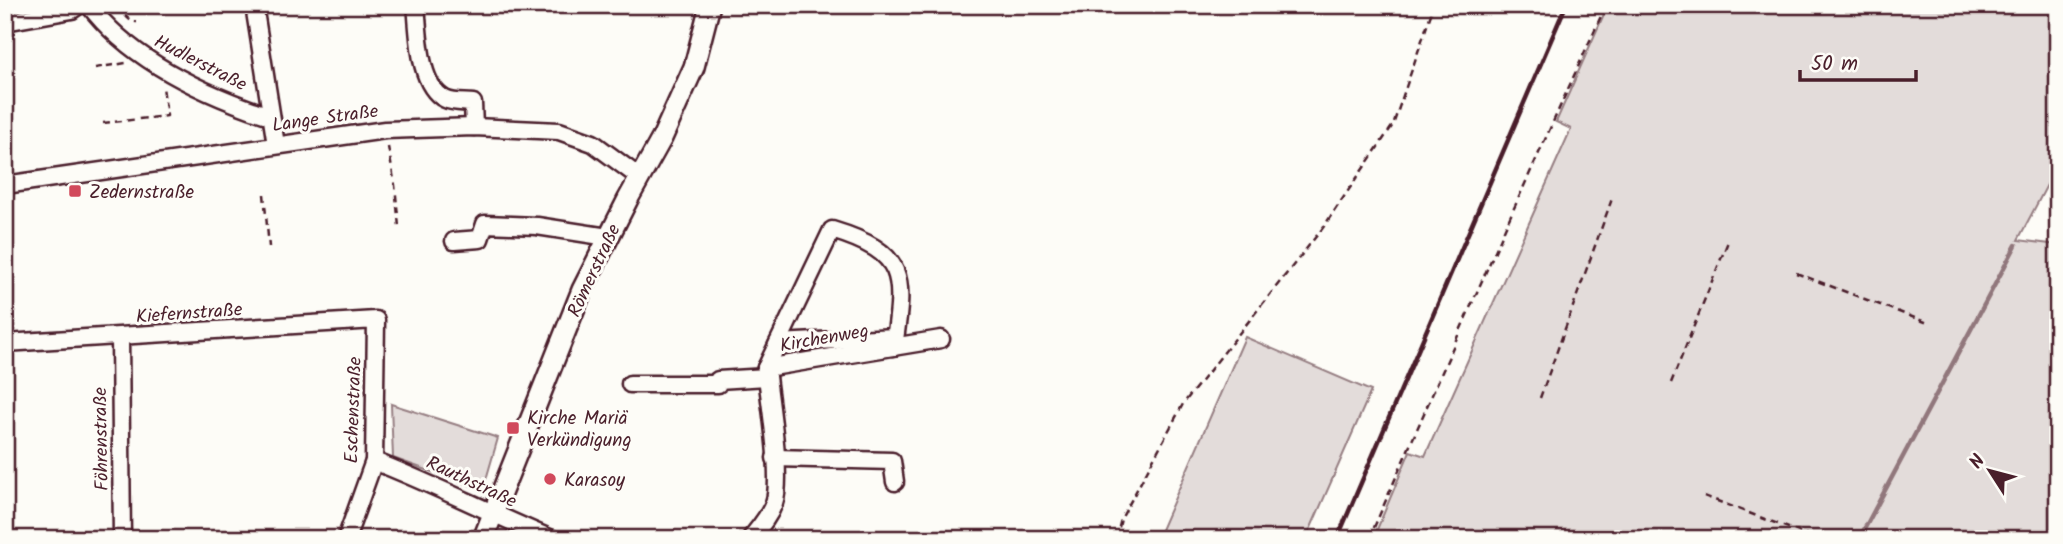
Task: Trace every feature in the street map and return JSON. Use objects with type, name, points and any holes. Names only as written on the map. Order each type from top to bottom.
[{"type":"main road","name":"Römerstraße","points":[[483,539],[573,310],[639,177],[662,138],[694,67],[710,5]]},
{"type":"street","points":[[5,22],[72,10],[79,5]]},
{"type":"street","name":"Hudlerstraße","points":[[89,5],[117,36],[153,63],[247,108],[270,116]]},
{"type":"street","points":[[254,5],[276,145]]},
{"type":"street","points":[[416,5],[421,54],[431,88],[447,100],[473,103],[474,127]]},
{"type":"street","name":"Lange Straße","points":[[5,185],[385,130],[474,127],[535,128],[571,134],[604,150],[639,177]]},
{"type":"street","points":[[454,241],[480,239],[485,224],[537,226],[608,237]]},
{"type":"street","points":[[630,384],[718,384],[718,380],[766,373],[778,343],[832,230],[849,235],[885,256],[897,272],[901,299],[894,342],[778,343]]},
{"type":"street","name":"Kiefernstraße","points":[[5,343],[120,338],[376,320]]},
{"type":"street","name":"Eschenstraße","points":[[346,539],[374,461],[376,320]]},
{"type":"street","name":"Föhrenstraße","points":[[120,338],[122,539]]},
{"type":"street","name":"Kirchenweg","points":[[750,539],[765,522],[775,502],[778,480],[766,373],[894,342],[941,339]]},
{"type":"street","points":[[775,458],[892,461],[895,482]]},
{"type":"street","name":"Rauthstraße","points":[[374,461],[437,486],[494,515],[552,539]]},
{"type":"path","points":[[119,5],[124,15],[137,22]]},
{"type":"path","points":[[1116,539],[1121,519],[1183,404],[1322,229],[1393,125],[1434,5]]},
{"type":"path","points":[[1369,539],[1445,362],[1606,5]]},
{"type":"path","points":[[95,68],[153,63],[167,117],[103,123]]},
{"type":"path","points":[[385,130],[399,227]]},
{"type":"path","points":[[264,194],[269,247]]},
{"type":"path","points":[[1540,398],[1613,196]]},
{"type":"path","points":[[1671,383],[1729,239]]},
{"type":"path","points":[[1796,273],[1928,323]]},
{"type":"path","points":[[1704,496],[1807,535]]},
{"type":"shaded area","points":[[1608,5],[2058,5],[2058,164],[2018,240],[2058,245],[2058,539],[1373,539],[1410,451],[1425,456],[1571,129],[1556,122]]},
{"type":"shaded area","points":[[1245,337],[1371,391],[1306,539],[1157,539]]},
{"type":"shaded area","points":[[391,404],[498,438],[483,490],[393,458]]},
{"type":"waterway","points":[[1859,539],[2016,245]]},
{"type":"railway","points":[[1337,539],[1566,5]]},
{"type":"place","name":"Zedernstraße","points":[[75,191]]},
{"type":"place","name":"Kirche Mariä Verkündigung","points":[[513,428]]},
{"type":"place","name":"Karasoy","points":[[550,479]]}]
